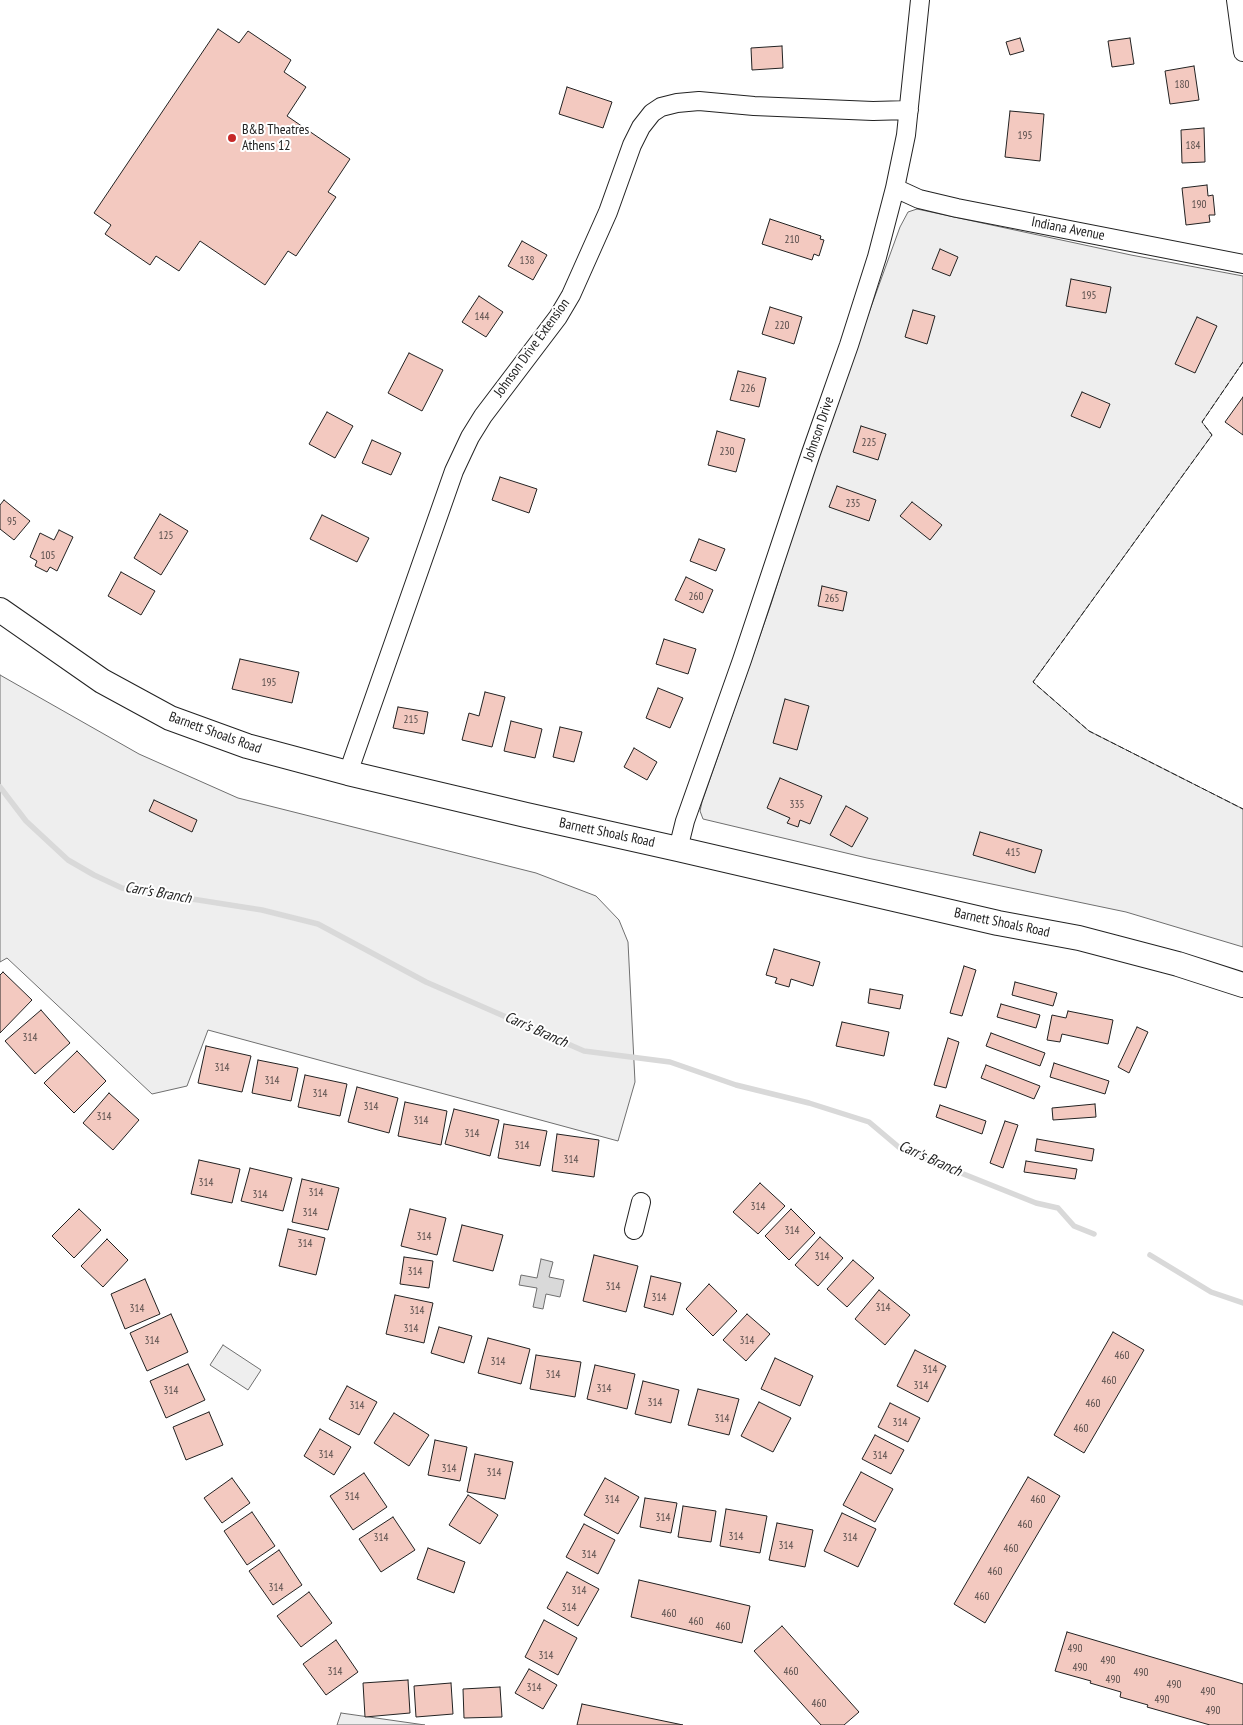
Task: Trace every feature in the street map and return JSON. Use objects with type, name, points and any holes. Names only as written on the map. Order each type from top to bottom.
[{"type":"main road","name":"Barnett Shoals Road","points":[[0,610],[102,681],[170,718],[246,746],[348,773],[526,815],[678,848],[998,923],[1079,938],[1178,964],[1243,985]]},
{"type":"street","name":"Johnson Drive","points":[[678,848],[685,821],[742,660],[877,257],[895,188],[906,135],[920,0]]},
{"type":"street","points":[[1236,0],[1243,52]]},
{"type":"street","name":"Johnson Drive Extension","points":[[348,773],[443,498],[458,462],[483,416],[558,317],[571,295],[608,212],[632,145],[652,113],[661,107],[699,101],[804,108],[909,110]]},
{"type":"street","name":"Indiana Avenue","points":[[895,188],[919,199],[957,208],[1243,264]]},
{"type":"street","points":[[634,1230],[641,1202]]},
{"type":"shaded area","points":[[917,209],[1131,255],[1243,276],[1243,362],[1202,422],[1212,435],[1033,682],[1089,731],[1243,809],[1243,947],[1126,912],[867,858],[703,819],[700,811],[702,802],[771,604],[822,442],[900,227],[908,212]]},
{"type":"shaded area","points":[[0,675],[139,754],[238,798],[536,873],[596,896],[619,920],[628,942],[635,1082],[618,1141],[208,1030],[187,1086],[152,1094],[7,958],[0,962]]},
{"type":"shaded area","points":[[541,1259],[553,1262],[549,1277],[564,1280],[560,1297],[546,1294],[543,1309],[533,1307],[537,1288],[519,1285],[521,1275],[537,1278]]},
{"type":"shaded area","points":[[223,1345],[261,1370],[248,1390],[210,1365]]},
{"type":"shaded area","points":[[341,1713],[425,1725],[337,1725]]},
{"type":"building","name":"B&B Theatres Athens 12","points":[[218,29],[239,43],[248,31],[291,60],[284,72],[306,87],[287,116],[350,159],[328,192],[336,197],[296,256],[288,251],[265,285],[200,241],[179,271],[156,256],[150,265],[105,234],[111,225],[94,213]]},
{"type":"building","points":[[1020,38],[1024,51],[1010,55],[1006,42]]},
{"type":"building","points":[[1130,38],[1134,64],[1112,67],[1108,41]]},
{"type":"building","points":[[782,46],[783,68],[752,70],[751,48]]},
{"type":"building","points":[[1194,66],[1199,100],[1170,104],[1165,71]]},
{"type":"building","points":[[567,87],[612,102],[603,128],[559,114]]},
{"type":"building","points":[[1010,111],[1044,114],[1040,161],[1005,157]]},
{"type":"building","points":[[1204,128],[1205,162],[1182,163],[1181,130]]},
{"type":"building","points":[[1207,185],[1208,196],[1213,195],[1215,215],[1209,215],[1210,222],[1186,225],[1182,188]]},
{"type":"building","points":[[770,219],[821,236],[820,239],[824,240],[819,256],[814,254],[812,260],[762,244]]},
{"type":"building","points":[[522,241],[547,255],[533,280],[508,266]]},
{"type":"building","points":[[940,249],[958,257],[950,276],[932,269]]},
{"type":"building","points":[[1071,279],[1111,287],[1106,313],[1066,306]]},
{"type":"building","points":[[479,296],[503,312],[486,337],[462,322]]},
{"type":"building","points":[[770,307],[802,317],[794,344],[762,334]]},
{"type":"building","points":[[913,310],[935,316],[927,344],[905,337]]},
{"type":"building","points":[[1197,317],[1217,326],[1195,373],[1175,364]]},
{"type":"building","points":[[409,353],[443,370],[422,411],[388,393]]},
{"type":"building","points":[[738,371],[766,378],[759,407],[730,400]]},
{"type":"building","points":[[1082,392],[1110,404],[1100,428],[1071,416]]},
{"type":"building","points":[[1243,397],[1243,435],[1225,422]]},
{"type":"building","points":[[327,412],[353,426],[335,458],[309,444]]},
{"type":"building","points":[[861,426],[886,434],[878,460],[853,452]]},
{"type":"building","points":[[717,431],[745,439],[736,472],[708,465]]},
{"type":"building","points":[[372,440],[401,453],[391,475],[362,463]]},
{"type":"building","points":[[500,477],[537,489],[529,513],[492,500]]},
{"type":"building","points":[[837,486],[876,500],[869,521],[829,507]]},
{"type":"building","points":[[4,500],[30,521],[14,540],[0,529],[0,505]]},
{"type":"building","points":[[912,502],[942,525],[930,540],[900,516]]},
{"type":"building","points":[[160,514],[188,531],[161,575],[134,558]]},
{"type":"building","points":[[322,515],[369,538],[357,562],[310,539]]},
{"type":"building","points":[[59,530],[73,537],[57,571],[50,567],[47,572],[35,566],[37,561],[30,557],[40,533],[54,540]]},
{"type":"building","points":[[699,539],[725,549],[716,571],[690,561]]},
{"type":"building","points":[[121,572],[155,591],[141,615],[108,596]]},
{"type":"building","points":[[686,577],[713,590],[703,613],[675,600]]},
{"type":"building","points":[[822,586],[847,592],[843,611],[818,606]]},
{"type":"building","points":[[664,639],[696,649],[688,674],[656,664]]},
{"type":"building","points":[[240,659],[299,672],[292,703],[232,689]]},
{"type":"building","points":[[658,688],[683,698],[670,728],[646,718]]},
{"type":"building","points":[[485,692],[505,697],[492,747],[462,740],[469,713],[479,716]]},
{"type":"building","points":[[785,699],[809,706],[797,750],[773,743]]},
{"type":"building","points":[[398,707],[428,712],[424,734],[393,728]]},
{"type":"building","points":[[511,721],[542,729],[535,758],[504,751]]},
{"type":"building","points":[[560,727],[582,732],[574,762],[553,757]]},
{"type":"building","points":[[634,748],[657,762],[647,780],[624,767]]},
{"type":"building","points":[[780,778],[822,796],[810,824],[800,820],[798,827],[787,823],[790,818],[767,808]]},
{"type":"building","points":[[154,800],[197,820],[192,832],[149,811]]},
{"type":"building","points":[[846,806],[868,818],[852,847],[830,835]]},
{"type":"building","points":[[980,832],[1042,850],[1035,873],[973,855]]},
{"type":"building","points":[[774,949],[820,962],[813,986],[791,979],[789,987],[775,983],[777,978],[766,975]]},
{"type":"building","points":[[964,966],[976,970],[962,1016],[950,1013]]},
{"type":"building","points":[[3,972],[32,1000],[0,1033],[0,975]]},
{"type":"building","points":[[1015,982],[1057,993],[1053,1006],[1012,995]]},
{"type":"building","points":[[870,989],[903,995],[900,1009],[868,1003]]},
{"type":"building","points":[[1001,1004],[1040,1015],[1036,1028],[997,1017]]},
{"type":"building","points":[[41,1010],[70,1043],[35,1074],[5,1041]]},
{"type":"building","points":[[1068,1011],[1113,1020],[1108,1044],[1062,1034],[1060,1042],[1047,1040],[1052,1015],[1066,1018]]},
{"type":"building","points":[[842,1022],[889,1032],[884,1056],[836,1046]]},
{"type":"building","points":[[1137,1027],[1148,1032],[1129,1073],[1118,1067]]},
{"type":"building","points":[[991,1033],[1045,1053],[1040,1066],[986,1046]]},
{"type":"building","points":[[948,1038],[959,1042],[946,1088],[934,1085]]},
{"type":"building","points":[[206,1046],[251,1056],[242,1092],[198,1083]]},
{"type":"building","points":[[77,1051],[106,1081],[74,1113],[44,1083]]},
{"type":"building","points":[[258,1060],[298,1068],[291,1101],[252,1093]]},
{"type":"building","points":[[1054,1063],[1109,1081],[1105,1094],[1050,1077]]},
{"type":"building","points":[[986,1065],[1040,1086],[1034,1099],[981,1078]]},
{"type":"building","points":[[305,1075],[347,1084],[340,1116],[298,1107]]},
{"type":"building","points":[[357,1087],[398,1098],[389,1133],[348,1122]]},
{"type":"building","points":[[109,1093],[139,1120],[113,1150],[83,1123]]},
{"type":"building","points":[[405,1102],[447,1111],[441,1145],[398,1136]]},
{"type":"building","points":[[1095,1104],[1096,1117],[1053,1120],[1052,1108]]},
{"type":"building","points":[[940,1105],[986,1121],[982,1134],[936,1117]]},
{"type":"building","points":[[454,1109],[499,1120],[490,1156],[445,1144]]},
{"type":"building","points":[[1005,1121],[1018,1125],[1003,1168],[990,1163]]},
{"type":"building","points":[[504,1124],[547,1131],[540,1166],[498,1158]]},
{"type":"building","points":[[557,1134],[599,1140],[594,1177],[552,1171]]},
{"type":"building","points":[[1037,1139],[1094,1149],[1092,1161],[1035,1151]]},
{"type":"building","points":[[199,1160],[240,1169],[232,1203],[191,1194]]},
{"type":"building","points":[[1026,1161],[1077,1169],[1075,1179],[1024,1172]]},
{"type":"building","points":[[250,1168],[292,1178],[283,1211],[241,1201]]},
{"type":"building","points":[[302,1179],[339,1188],[328,1230],[292,1222]]},
{"type":"building","points":[[760,1183],[785,1206],[758,1234],[733,1212]]},
{"type":"building","points":[[79,1209],[101,1230],[74,1258],[52,1236]]},
{"type":"building","points":[[410,1209],[446,1218],[437,1255],[401,1246]]},
{"type":"building","points":[[791,1209],[815,1233],[789,1260],[765,1236]]},
{"type":"building","points":[[462,1225],[503,1235],[493,1271],[453,1261]]},
{"type":"building","points":[[288,1229],[325,1238],[316,1275],[279,1266]]},
{"type":"building","points":[[820,1237],[843,1258],[818,1286],[795,1265]]},
{"type":"building","points":[[107,1239],[128,1260],[103,1287],[81,1266]]},
{"type":"building","points":[[594,1255],[638,1266],[626,1312],[583,1301]]},
{"type":"building","points":[[404,1257],[433,1261],[429,1288],[400,1284]]},
{"type":"building","points":[[853,1260],[874,1278],[847,1307],[827,1289]]},
{"type":"building","points":[[651,1276],[681,1283],[673,1315],[644,1307]]},
{"type":"building","points":[[145,1279],[160,1314],[125,1329],[111,1294]]},
{"type":"building","points":[[709,1284],[737,1311],[713,1336],[686,1309]]},
{"type":"building","points":[[879,1290],[910,1315],[885,1345],[855,1319]]},
{"type":"building","points":[[395,1295],[433,1303],[424,1343],[386,1334]]},
{"type":"building","points":[[171,1314],[188,1352],[147,1371],[130,1333]]},
{"type":"building","points":[[747,1314],[770,1334],[746,1361],[723,1340]]},
{"type":"building","points":[[439,1327],[472,1336],[464,1363],[431,1353]]},
{"type":"building","points":[[1113,1332],[1144,1350],[1084,1453],[1054,1435]]},
{"type":"building","points":[[488,1338],[530,1349],[521,1384],[478,1373]]},
{"type":"building","points":[[915,1350],[946,1366],[928,1402],[897,1386]]},
{"type":"building","points":[[536,1355],[581,1362],[575,1397],[530,1389]]},
{"type":"building","points":[[775,1358],[813,1376],[800,1406],[761,1389]]},
{"type":"building","points":[[188,1364],[205,1400],[166,1418],[150,1381]]},
{"type":"building","points":[[595,1365],[635,1374],[627,1409],[587,1399]]},
{"type":"building","points":[[643,1381],[679,1390],[671,1423],[635,1414]]},
{"type":"building","points":[[347,1386],[377,1402],[359,1435],[329,1419]]},
{"type":"building","points":[[698,1389],[739,1399],[729,1435],[688,1425]]},
{"type":"building","points":[[759,1402],[791,1418],[773,1452],[741,1436]]},
{"type":"building","points":[[890,1403],[920,1418],[908,1442],[878,1427]]},
{"type":"building","points":[[209,1412],[223,1445],[186,1460],[173,1427]]},
{"type":"building","points":[[394,1413],[429,1435],[409,1466],[374,1443]]},
{"type":"building","points":[[320,1429],[351,1447],[334,1475],[304,1456]]},
{"type":"building","points":[[875,1435],[904,1450],[891,1474],[862,1459]]},
{"type":"building","points":[[435,1440],[467,1447],[460,1481],[428,1475]]},
{"type":"building","points":[[475,1454],[513,1462],[505,1499],[467,1492]]},
{"type":"building","points":[[861,1472],[893,1489],[875,1522],[843,1505]]},
{"type":"building","points":[[364,1473],[387,1507],[353,1530],[330,1496]]},
{"type":"building","points":[[1028,1477],[1060,1496],[985,1623],[954,1604]]},
{"type":"building","points":[[232,1478],[250,1503],[222,1523],[204,1498]]},
{"type":"building","points":[[605,1478],[639,1497],[618,1534],[584,1515]]},
{"type":"building","points":[[468,1495],[498,1515],[480,1544],[449,1525]]},
{"type":"building","points":[[645,1498],[677,1503],[671,1533],[640,1527]]},
{"type":"building","points":[[683,1506],[716,1511],[711,1542],[678,1537]]},
{"type":"building","points":[[726,1509],[767,1516],[760,1553],[720,1546]]},
{"type":"building","points":[[252,1512],[275,1546],[247,1565],[224,1531]]},
{"type":"building","points":[[842,1513],[876,1529],[858,1567],[824,1551]]},
{"type":"building","points":[[393,1517],[415,1550],[381,1572],[359,1539]]},
{"type":"building","points":[[777,1523],[813,1530],[805,1567],[769,1560]]},
{"type":"building","points":[[584,1524],[615,1540],[598,1574],[566,1557]]},
{"type":"building","points":[[428,1548],[465,1562],[454,1593],[417,1579]]},
{"type":"building","points":[[279,1550],[302,1585],[273,1605],[249,1571]]},
{"type":"building","points":[[567,1572],[599,1589],[578,1626],[547,1608]]},
{"type":"building","points":[[639,1580],[750,1606],[742,1643],[631,1617]]},
{"type":"building","points":[[309,1592],[332,1623],[301,1647],[277,1616]]},
{"type":"building","points":[[544,1620],[577,1638],[558,1675],[525,1657]]},
{"type":"building","points":[[782,1626],[859,1712],[844,1725],[821,1725],[754,1651]]},
{"type":"building","points":[[1067,1632],[1243,1684],[1243,1725],[1210,1725],[1147,1707],[1148,1705],[1120,1697],[1121,1692],[1055,1671]]},
{"type":"building","points":[[336,1640],[358,1672],[326,1695],[303,1664]]},
{"type":"building","points":[[529,1669],[557,1685],[543,1709],[515,1693]]},
{"type":"building","points":[[408,1680],[410,1713],[365,1717],[363,1683]]},
{"type":"building","points":[[451,1683],[453,1714],[416,1717],[414,1686]]},
{"type":"building","points":[[500,1687],[502,1717],[464,1718],[463,1689]]},
{"type":"building","points":[[582,1704],[683,1725],[577,1725]]},
{"type":"waterway","name":"Carr's Branch","points":[[0,787],[26,821],[68,860],[122,888],[262,910],[318,924],[426,982],[584,1051],[670,1062],[736,1085],[809,1103],[869,1122],[901,1149],[1036,1203],[1058,1208],[1074,1226],[1094,1234]]},
{"type":"waterway","name":"Carr's Branch","points":[[1150,1255],[1211,1292],[1243,1303]]},
{"type":"fence","points":[[1243,362],[1202,422],[1212,435],[1033,682],[1089,731],[1243,809]]},
{"type":"place","name":"B&B Theatres Athens 12","points":[[232,138]]}]
